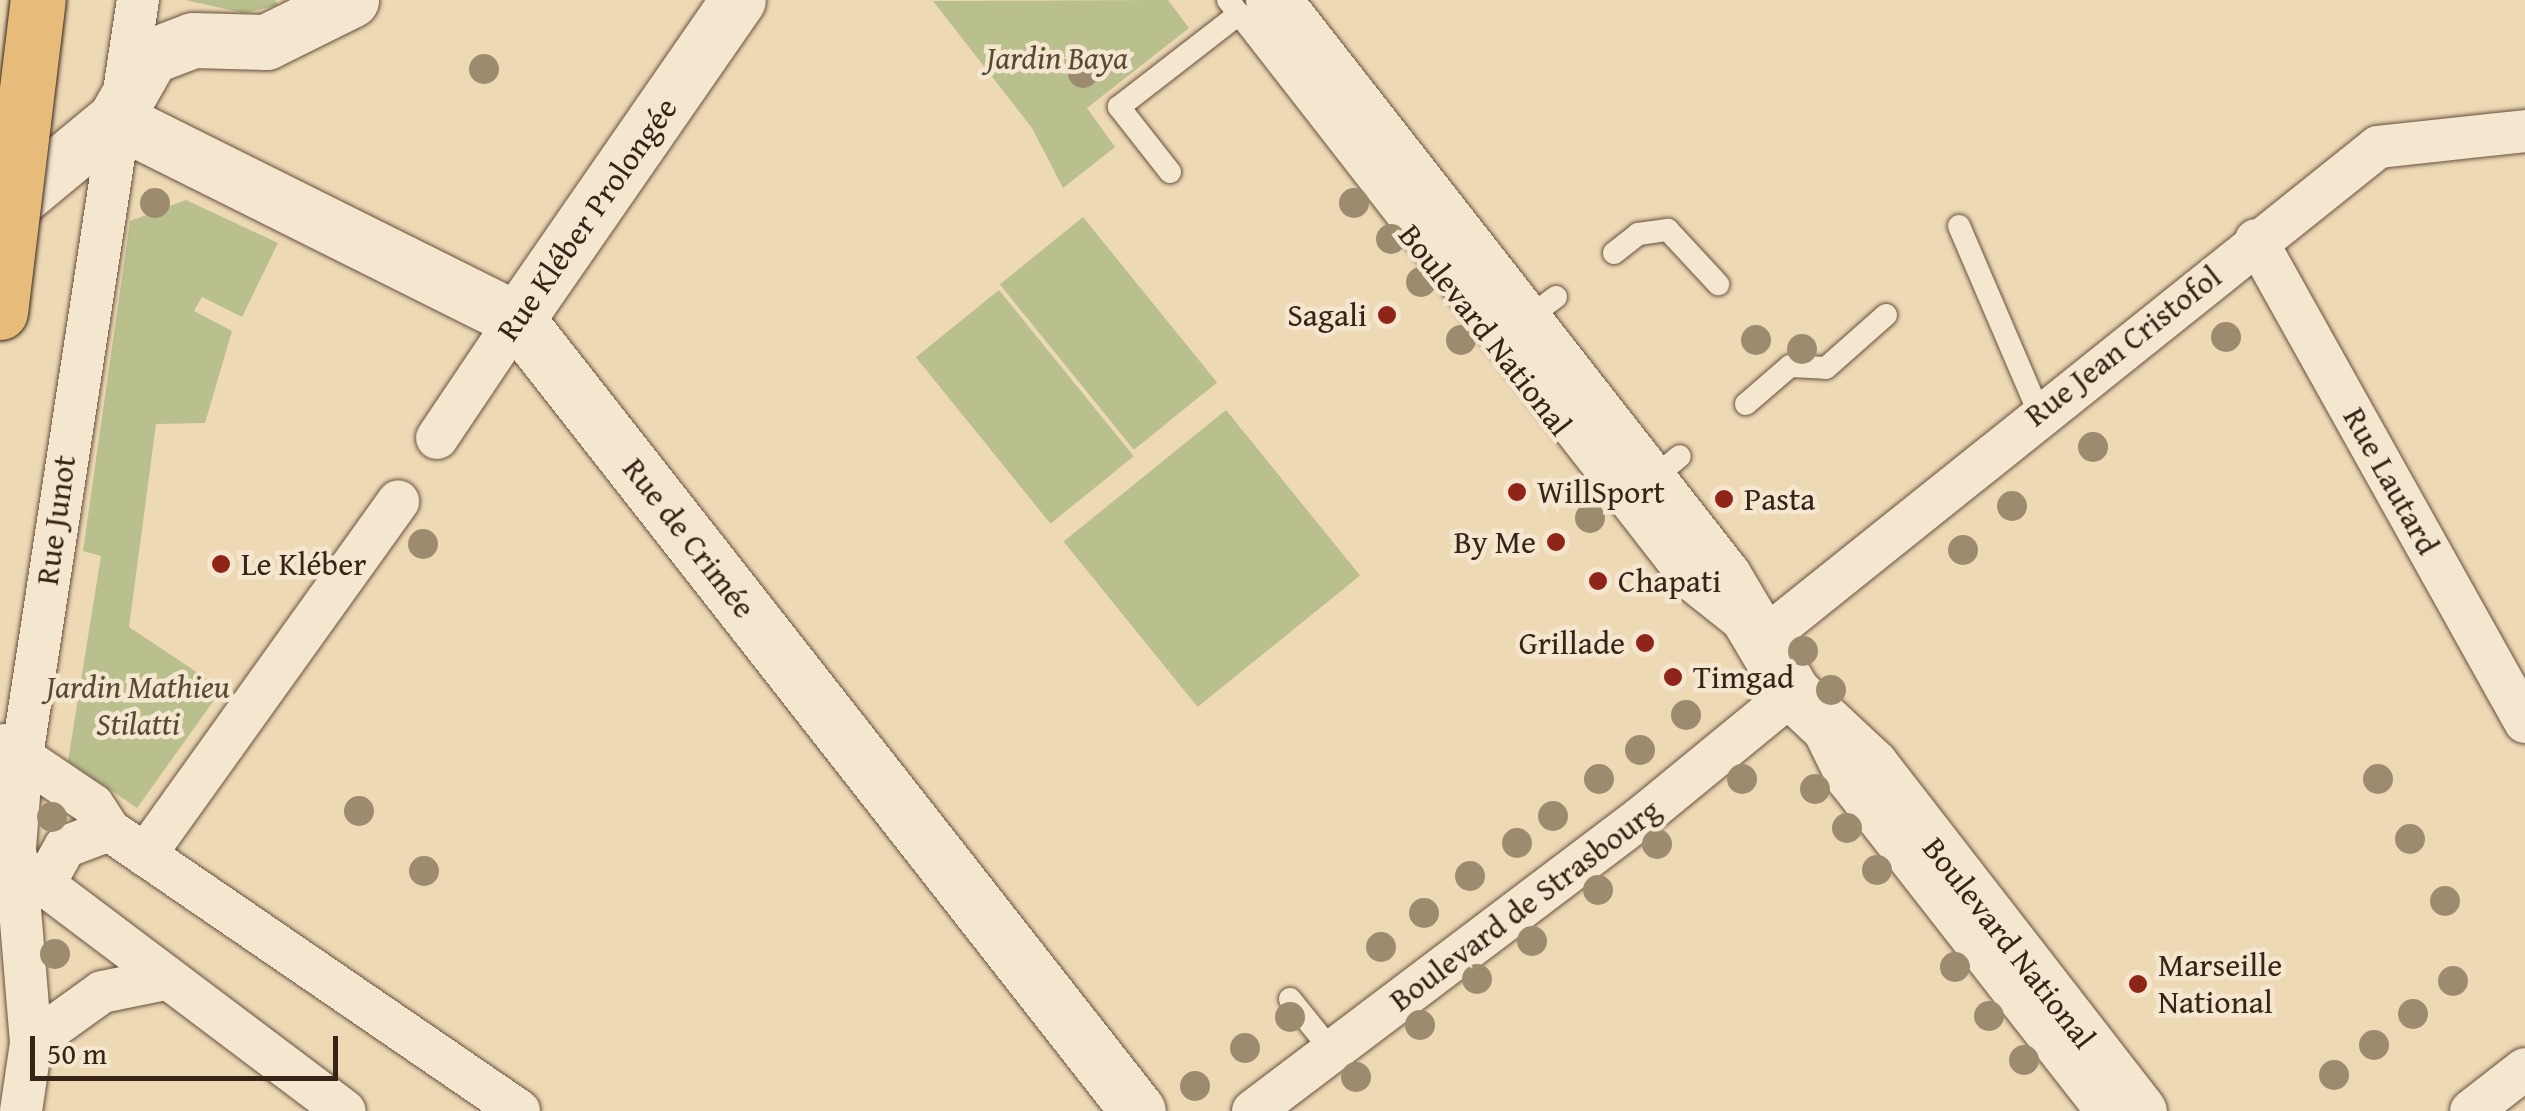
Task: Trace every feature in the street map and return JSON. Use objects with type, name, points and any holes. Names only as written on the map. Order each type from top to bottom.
[{"type":"highway","points":[[0,312],[38,0]]},
{"type":"street","name":"Rue Junot","points":[[21,1111],[30,1044],[30,876],[11,749],[138,0]]},
{"type":"street","points":[[0,214],[115,119],[151,56],[172,45],[266,42],[351,0]]},
{"type":"street","name":"Rue Kléber Prolongée","points":[[436,438],[738,0]]},
{"type":"street","name":"Boulevard National","points":[[1247,5],[1540,309],[1664,469],[1758,643],[1793,693],[1871,766],[2140,1111]]},
{"type":"street","name":"Rue de Crimée","points":[[115,119],[517,319],[1138,1111]]},
{"type":"street","name":"Rue Jean Cristofol","points":[[1758,643],[2039,412],[2378,146],[2525,131]]},
{"type":"street","name":"Rue Lautard","points":[[2256,240],[2525,722]]},
{"type":"street","points":[[145,855],[398,501]]},
{"type":"street","name":"Boulevard de Strasbourg","points":[[1253,1111],[1793,693]]},
{"type":"street","points":[[11,749],[93,804],[109,830],[519,1111]]},
{"type":"street","points":[[109,830],[65,847],[30,876],[345,1111]]},
{"type":"street","points":[[30,1044],[72,1007],[102,992],[166,979]]},
{"type":"street","points":[[2471,1111],[2525,1069]]},
{"type":"lane","points":[[1170,172],[1119,107],[1247,5]]},
{"type":"lane","name":"Boulevard National","points":[[1247,5],[1686,588],[1758,643]]},
{"type":"lane","points":[[1958,226],[2039,412]]},
{"type":"lane","points":[[1614,253],[1638,234],[1668,230],[1718,284]]},
{"type":"lane","points":[[1746,404],[1790,366],[1826,368],[1886,315]]},
{"type":"lane","name":"Boulevard National","points":[[1793,693],[1840,786],[2094,1111]]},
{"type":"lane","points":[[1290,998],[1332,1051]]},
{"type":"green space","points":[[185,0],[275,0],[278,5],[244,13]]},
{"type":"green space","name":"Jardin Baya","points":[[1168,0],[1189,28],[1087,108],[1115,147],[1063,188],[1032,128],[933,1]]},
{"type":"green space","name":"Jardin Mathieu Stilatti","points":[[186,200],[278,243],[242,317],[202,297],[194,311],[232,331],[205,423],[156,424],[129,627],[222,689],[137,808],[68,761],[101,556],[83,551],[130,221]]},
{"type":"green space","points":[[1083,217],[1217,383],[1134,450],[1000,284]]},
{"type":"green space","points":[[999,290],[1134,456],[1051,524],[916,357]]},
{"type":"green space","points":[[1226,410],[1360,576],[1198,707],[1064,542]]},
{"type":"place","name":"Sagali","points":[[1387,315]]},
{"type":"place","name":"WillSport","points":[[1517,492]]},
{"type":"place","name":"Pasta","points":[[1724,499]]},
{"type":"place","name":"By Me","points":[[1556,542]]},
{"type":"place","name":"Le Kléber","points":[[221,564]]},
{"type":"place","name":"Chapati","points":[[1598,581]]},
{"type":"place","name":"Grillade","points":[[1645,643]]},
{"type":"place","name":"Timgad","points":[[1673,677]]},
{"type":"place","name":"Marseille National","points":[[2138,984]]}]
